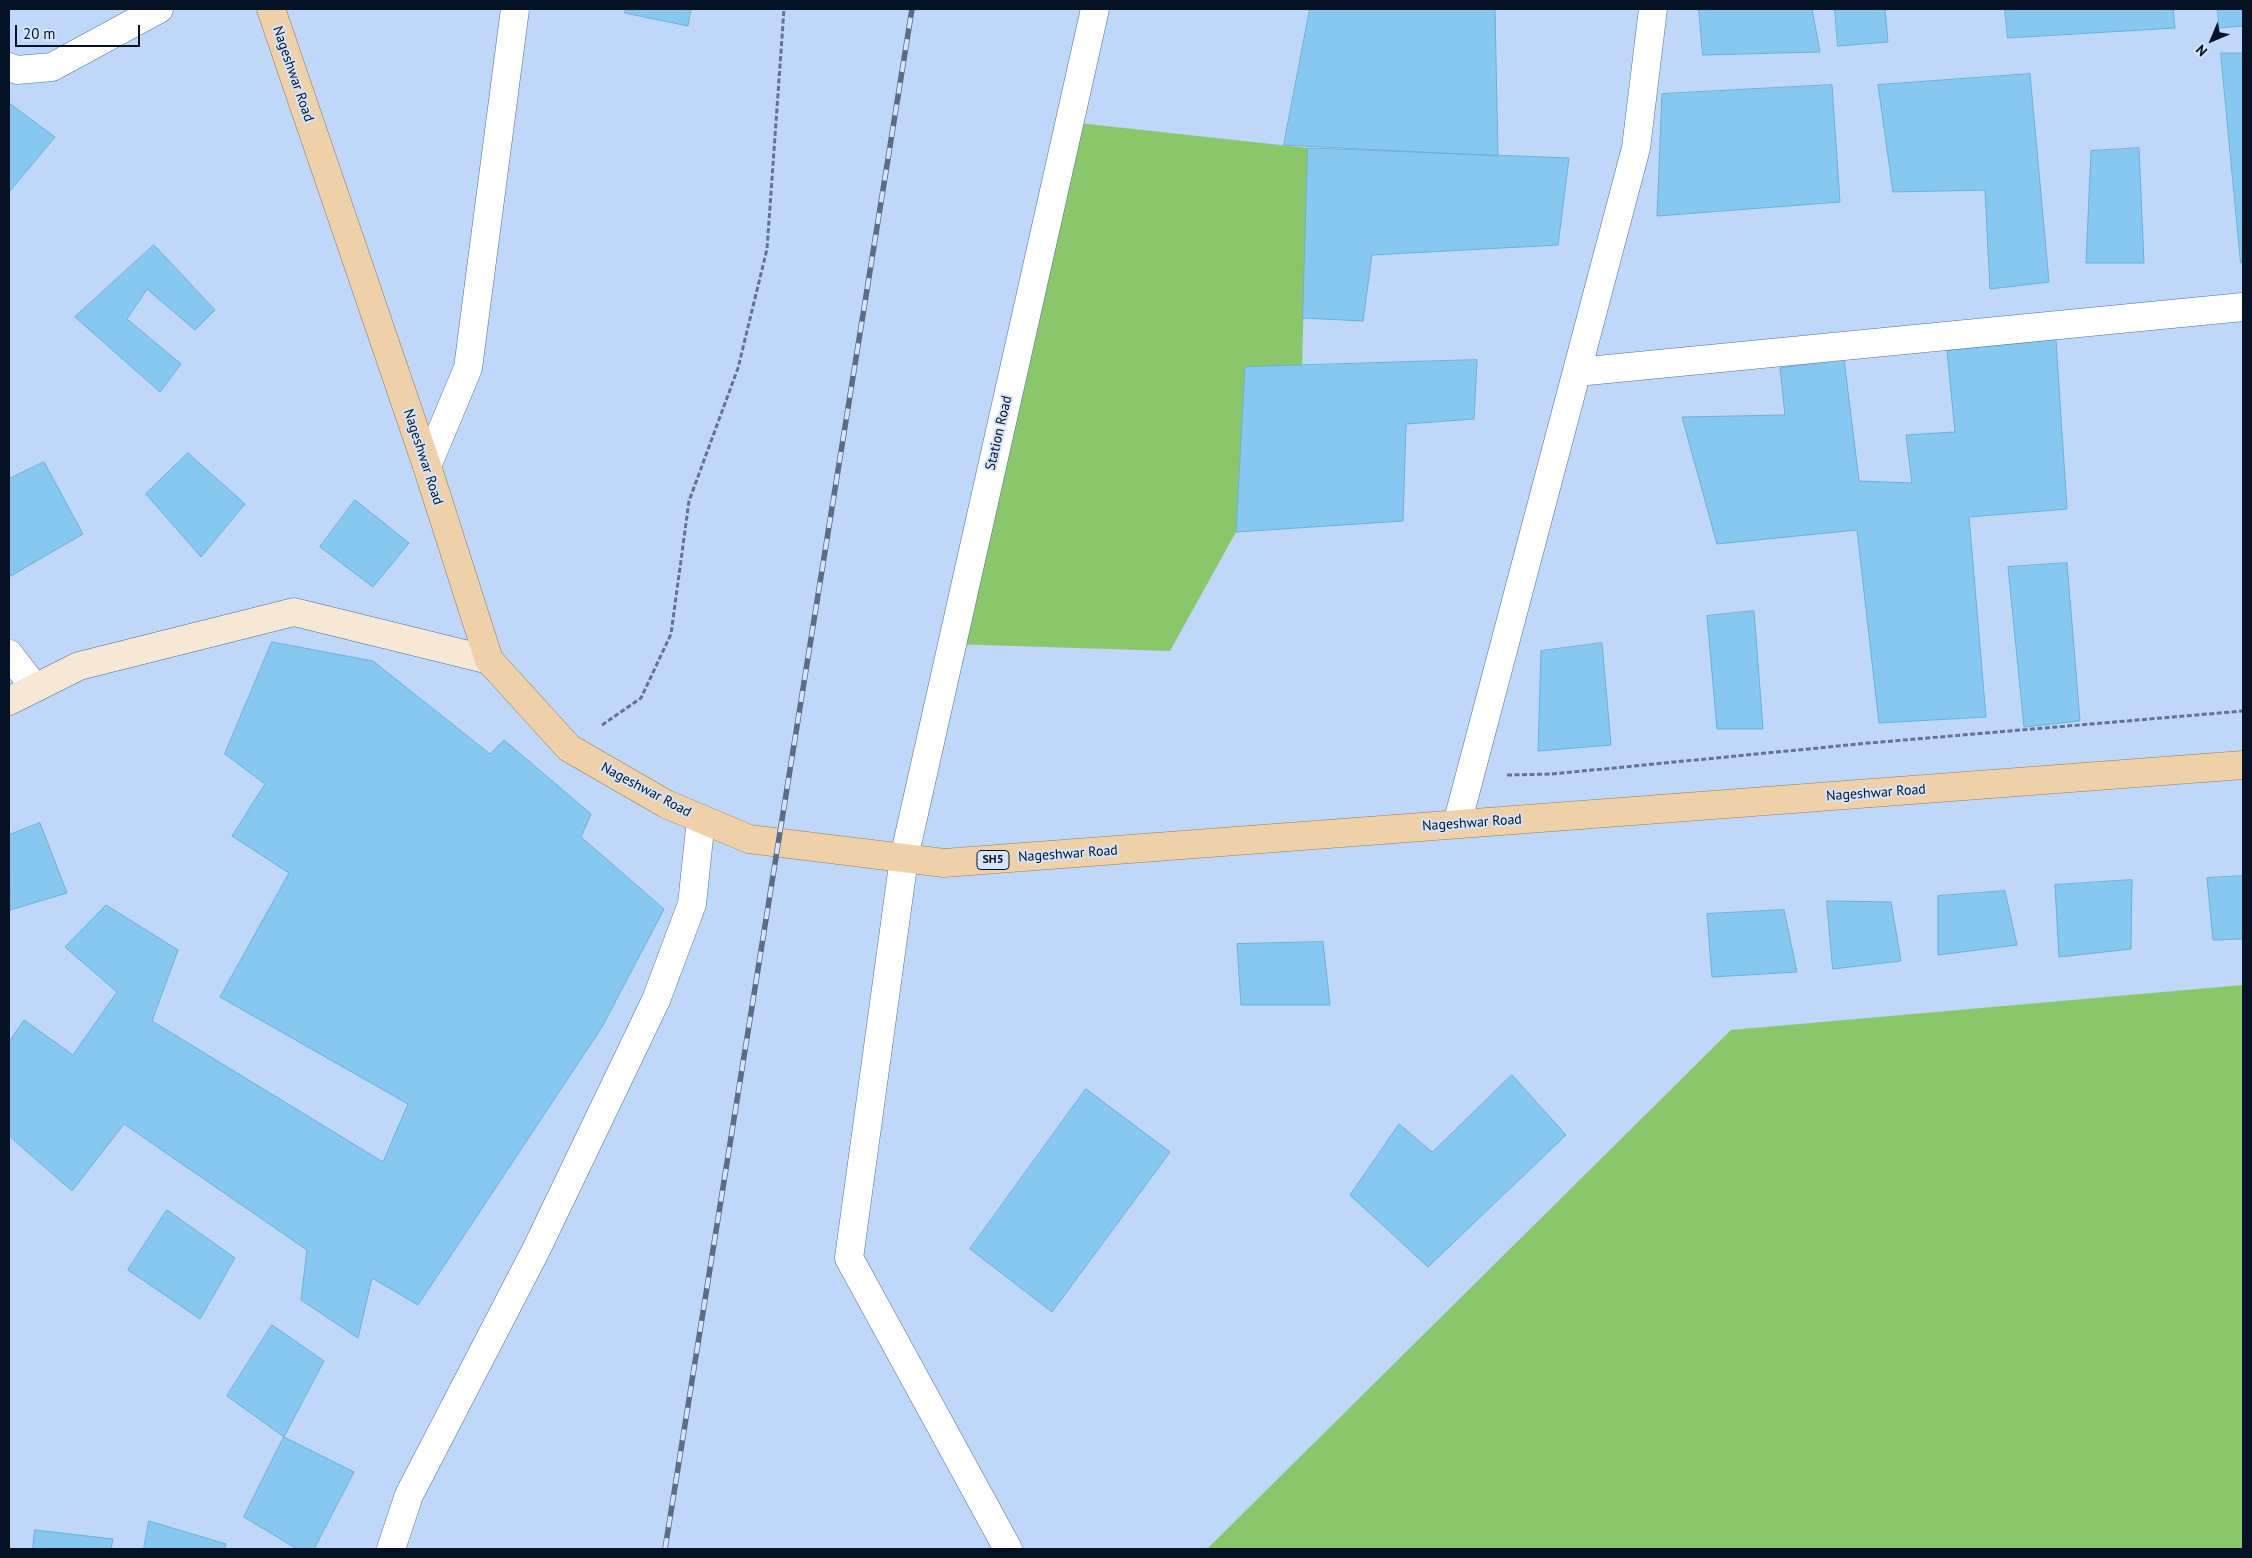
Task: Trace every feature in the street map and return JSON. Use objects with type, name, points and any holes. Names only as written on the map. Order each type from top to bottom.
[{"type":"main road","name":"Nageshwar Road","points":[[271,9],[427,466],[489,660],[569,748],[666,804],[749,838],[944,863],[2243,765]]},
{"type":"main road","points":[[9,702],[79,666],[294,612],[489,660]]},
{"type":"street","points":[[9,67],[17,70],[52,67],[159,9]]},
{"type":"street","points":[[427,466],[468,368],[515,9]]},
{"type":"street","name":"Station Road","points":[[1008,1549],[849,1258],[904,858],[1095,9]]},
{"type":"street","points":[[1457,824],[1636,148],[1653,9]]},
{"type":"street","points":[[1576,372],[2243,307]]},
{"type":"street","points":[[9,654],[35,688]]},
{"type":"street","points":[[392,1549],[409,1495],[536,1250],[656,1000],[692,904],[701,819]]},
{"type":"path","points":[[569,748],[641,698],[672,634],[688,501],[738,368],[767,249],[784,9]]},
{"type":"path","points":[[1470,776],[1552,774],[1859,744],[2243,711]]},
{"type":"green space","points":[[1069,122],[1308,148],[1302,367],[1245,367],[1236,532],[1170,651],[952,644]]},
{"type":"green space","points":[[2243,985],[2243,1549],[1207,1549],[1731,1030]]},
{"type":"building","points":[[626,9],[691,9],[688,26],[625,13]]},
{"type":"building","points":[[1310,9],[1495,9],[1498,156],[1284,145]]},
{"type":"building","points":[[1699,9],[1812,9],[1820,52],[1703,55]]},
{"type":"building","points":[[1835,9],[1885,9],[1888,42],[1838,46]]},
{"type":"building","points":[[2005,9],[2173,9],[2175,28],[2008,38]]},
{"type":"building","points":[[2218,9],[2243,9],[2243,26],[2219,28]]},
{"type":"building","points":[[2221,53],[2243,53],[2243,263],[2241,263]]},
{"type":"building","points":[[2030,74],[2049,282],[1990,289],[1985,190],[1893,192],[1878,85]]},
{"type":"building","points":[[1832,85],[1840,202],[1657,216],[1662,94]]},
{"type":"building","points":[[9,103],[55,137],[9,192]]},
{"type":"building","points":[[1308,148],[1569,158],[1558,245],[1372,255],[1363,321],[1303,318]]},
{"type":"building","points":[[2139,148],[2144,263],[2086,263],[2091,151]]},
{"type":"building","points":[[154,245],[215,310],[195,330],[147,289],[127,319],[181,364],[160,392],[75,317]]},
{"type":"building","points":[[2056,340],[2067,509],[1969,517],[1986,717],[1879,723],[1857,530],[1717,544],[1682,417],[1785,415],[1780,368],[1844,359],[1859,481],[1912,483],[1906,435],[1955,432],[1947,351]]},
{"type":"building","points":[[1477,360],[1474,419],[1406,424],[1403,521],[1236,532],[1245,367]]},
{"type":"building","points":[[188,453],[245,504],[201,557],[146,494]]},
{"type":"building","points":[[44,462],[83,534],[9,577],[9,479]]},
{"type":"building","points":[[355,500],[409,543],[373,587],[320,547]]},
{"type":"building","points":[[2067,563],[2080,721],[2024,727],[2008,567]]},
{"type":"building","points":[[1754,611],[1763,729],[1717,729],[1707,616]]},
{"type":"building","points":[[272,642],[373,661],[490,754],[504,740],[591,814],[581,837],[664,909],[602,1027],[418,1305],[372,1278],[358,1338],[301,1300],[307,1250],[124,1124],[72,1191],[9,1136],[9,1042],[24,1020],[73,1055],[117,992],[65,947],[106,905],[178,950],[152,1021],[383,1162],[408,1104],[220,997],[289,873],[232,836],[265,784],[225,754]]},
{"type":"building","points":[[1602,643],[1611,745],[1538,751],[1541,651]]},
{"type":"building","points":[[40,823],[67,893],[10,910],[9,835]]},
{"type":"building","points":[[2243,876],[2243,939],[2213,940],[2207,878]]},
{"type":"building","points":[[2132,880],[2131,949],[2059,957],[2055,885]]},
{"type":"building","points":[[2005,891],[2017,945],[1938,955],[1938,896]]},
{"type":"building","points":[[1827,901],[1891,902],[1901,961],[1833,969]]},
{"type":"building","points":[[1784,910],[1797,972],[1712,977],[1707,914]]},
{"type":"building","points":[[1323,942],[1330,1005],[1241,1005],[1237,944]]},
{"type":"building","points":[[1512,1075],[1566,1135],[1428,1267],[1350,1195],[1399,1124],[1432,1152]]},
{"type":"building","points":[[1086,1089],[1170,1152],[1052,1312],[970,1249]]},
{"type":"building","points":[[167,1210],[235,1258],[200,1319],[128,1270]]},
{"type":"building","points":[[272,1325],[324,1361],[284,1437],[227,1396]]},
{"type":"building","points":[[284,1437],[354,1472],[314,1549],[297,1549],[244,1517]]},
{"type":"building","points":[[149,1521],[226,1544],[224,1549],[144,1549]]},
{"type":"building","points":[[35,1530],[113,1539],[111,1549],[33,1549]]},
{"type":"railway","points":[[665,1549],[912,9]]}]
